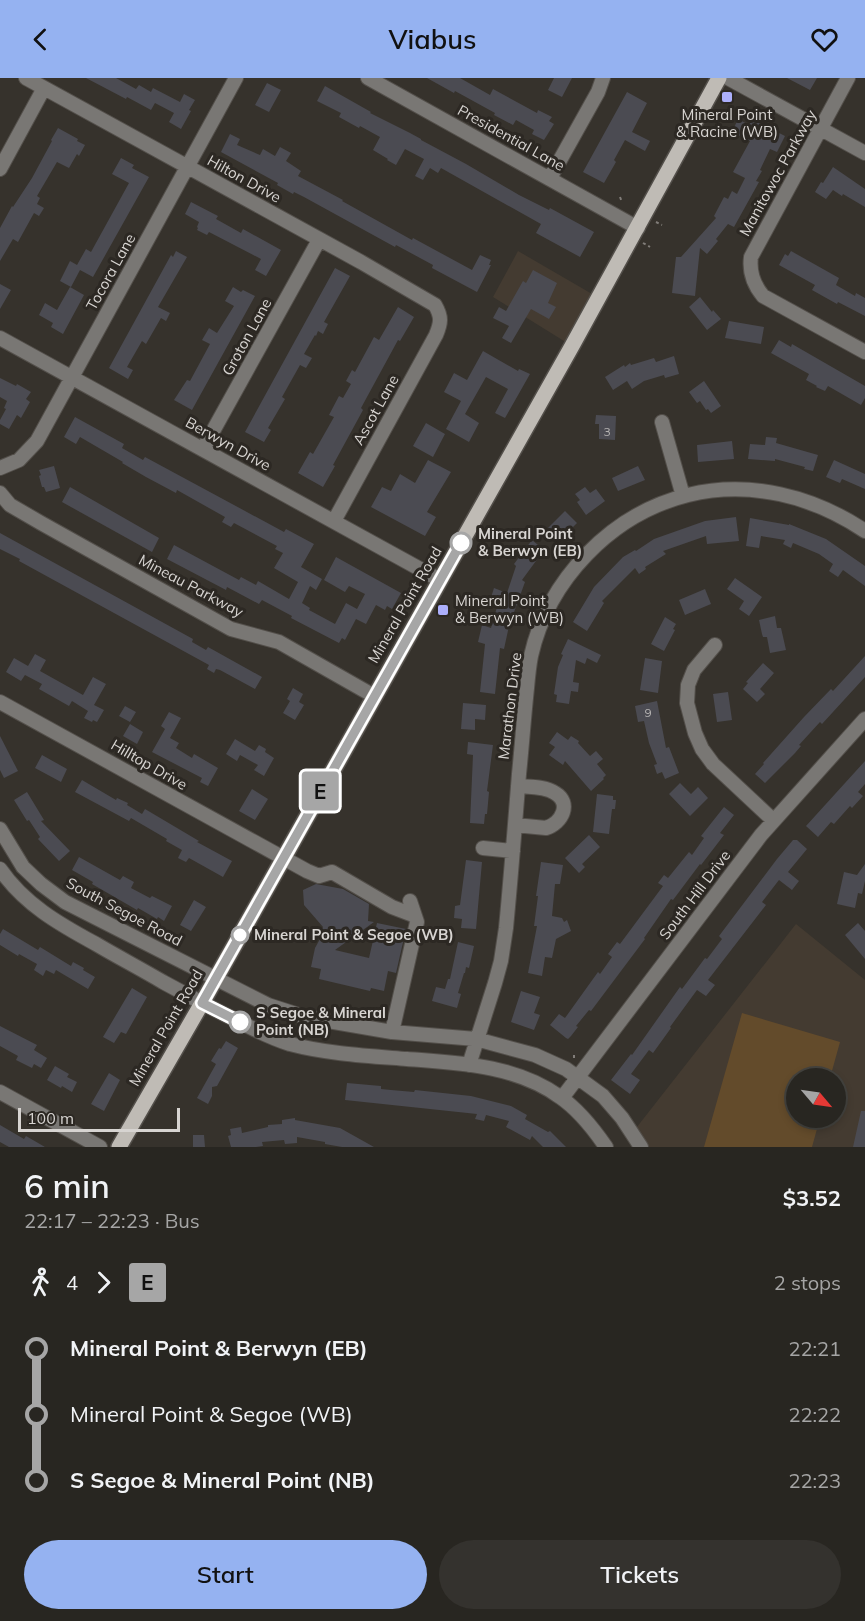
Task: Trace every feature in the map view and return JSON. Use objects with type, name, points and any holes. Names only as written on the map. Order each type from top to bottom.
[{"type":"main road","name":"Mineral Point Road","points":[[119,1147],[638,228],[719,78]]},
{"type":"street","name":"Hilton Drive","points":[[26,78],[427,299],[435,305],[440,314]]},
{"type":"street","name":"Tocora Lane","points":[[0,468],[19,460],[38,441],[236,78]]},
{"type":"street","name":"Presidential Lane","points":[[368,78],[638,228]]},
{"type":"street","points":[[550,178],[598,92],[603,78]]},
{"type":"street","points":[[728,78],[865,153]]},
{"type":"street","name":"Manitowoc Parkway","points":[[848,78],[751,257],[750,272],[763,296],[865,352]]},
{"type":"street","points":[[0,169],[44,88]]},
{"type":"street","name":"Groton Lane","points":[[203,449],[319,240]]},
{"type":"street","name":"Ascot Lane","points":[[334,521],[436,335],[441,322],[440,314]]},
{"type":"street","name":"Berwyn Drive","points":[[0,338],[440,580]]},
{"type":"street","points":[[662,422],[683,496]]},
{"type":"street","name":"Marathon Drive","points":[[469,1065],[501,961],[531,657],[537,635],[561,585],[576,566],[610,533],[642,513],[683,496],[716,491],[771,492],[805,500],[826,508],[865,531]]},
{"type":"street","name":"Mineau Parkway","points":[[0,493],[10,505],[231,629],[279,642],[374,696]]},
{"type":"street","points":[[715,645],[694,670],[688,685],[687,703],[695,734],[713,764],[773,820]]},
{"type":"street","name":"Hilltop Drive","points":[[0,702],[306,871],[319,876],[332,872],[392,907],[412,908],[417,922],[392,1032]]},
{"type":"street","name":"South Hill Drive","points":[[562,1098],[773,820],[865,719]]},
{"type":"street","points":[[515,825],[546,828],[559,821],[564,810],[563,801],[555,792],[518,786]]},
{"type":"street","name":"South Segoe Road","points":[[0,829],[23,867],[65,902],[268,1005],[305,1017],[392,1032],[477,1039],[535,1055],[566,1069],[603,1096],[633,1132],[641,1147]]},
{"type":"street","points":[[483,848],[513,851]]},
{"type":"street","points":[[0,869],[8,881],[31,904],[56,922],[202,1003],[258,1031],[289,1043],[324,1050],[378,1057],[455,1062],[508,1072],[562,1098],[580,1113],[606,1147]]},
{"type":"street","points":[[0,1092],[99,1147]]},
{"type":"path","points":[[620,197],[622,202]]},
{"type":"path","points":[[656,222],[662,225]]},
{"type":"path","points":[[643,243],[650,247]]},
{"type":"shaded area","points":[[518,251],[599,298],[572,346],[493,297]]},
{"type":"shaded area","points":[[796,924],[865,980],[865,1147],[641,1147],[633,1132]]},
{"type":"shaded area","points":[[742,1013],[840,1042],[833,1068],[786,1068],[786,1128],[817,1128],[812,1147],[704,1147]]},
{"type":"building","points":[[86,78],[116,78],[136,89],[139,85],[151,92],[153,88],[180,102],[184,94],[195,100],[181,129],[169,122],[174,113],[155,103],[151,110]]},
{"type":"building","points":[[427,78],[460,78],[490,95],[493,89],[537,113],[538,110],[552,117],[549,121],[554,124],[544,140],[532,134],[534,130],[516,120],[513,125],[455,91],[454,93]]},
{"type":"building","points":[[554,78],[572,78],[562,97],[548,90]]},
{"type":"building","points":[[787,78],[817,78],[810,90]]},
{"type":"building","points":[[267,83],[281,90],[269,112],[255,105]]},
{"type":"building","points":[[325,86],[519,195],[549,210],[550,208],[594,232],[580,257],[536,233],[541,224],[441,168],[438,173],[430,168],[423,180],[415,176],[424,159],[405,149],[396,165],[387,160],[373,150],[380,137],[339,117],[341,113],[317,101]]},
{"type":"building","points":[[627,92],[647,103],[632,132],[650,141],[645,151],[625,140],[604,183],[583,172]]},
{"type":"building","points":[[738,119],[749,125],[752,119],[785,136],[777,152],[770,149],[756,181],[759,182],[734,227],[728,224],[707,254],[700,248],[695,296],[672,293],[676,257],[681,257],[716,218],[714,216],[724,197],[728,199],[732,191],[737,194],[745,178],[733,172],[750,141],[732,132]]},
{"type":"building","points":[[58,128],[85,145],[69,168],[57,162],[37,196],[40,198],[37,204],[44,208],[39,216],[34,213],[18,242],[13,239],[0,261],[0,228],[32,178]]},
{"type":"building","points":[[230,134],[240,139],[237,145],[260,155],[263,149],[275,156],[280,147],[291,153],[286,161],[301,171],[298,176],[412,240],[413,238],[472,270],[480,255],[491,260],[489,265],[491,265],[477,292],[432,268],[433,265],[304,197],[294,192],[293,194],[277,185],[278,183],[221,152]]},
{"type":"building","points":[[121,158],[134,165],[132,168],[149,177],[93,277],[80,270],[71,287],[60,281],[70,261],[77,265],[86,249],[91,252],[129,183],[112,174]]},
{"type":"building","points":[[833,167],[865,189],[865,207],[833,190],[826,199],[815,192]]},
{"type":"building","points":[[191,202],[218,216],[216,219],[241,233],[243,229],[281,250],[266,276],[255,270],[261,259],[209,232],[207,235],[197,230],[199,222],[185,214]]},
{"type":"building","points":[[176,251],[187,257],[158,307],[170,313],[166,321],[161,318],[146,344],[142,341],[127,367],[133,370],[128,379],[109,368],[171,255],[173,257]]},
{"type":"building","points":[[791,251],[839,278],[836,285],[855,296],[856,293],[865,298],[865,316],[812,290],[815,285],[779,265],[785,254],[788,256]]},
{"type":"building","points":[[335,268],[350,276],[324,322],[328,324],[323,334],[318,331],[304,354],[312,358],[306,368],[300,365],[282,397],[285,399],[268,428],[271,430],[264,442],[245,432]]},
{"type":"building","points":[[533,270],[557,283],[548,303],[556,307],[549,319],[531,309],[511,343],[502,338],[509,326],[493,318],[499,307],[506,311],[523,281],[526,283]]},
{"type":"building","points":[[0,284],[11,290],[0,309]]},
{"type":"building","points":[[70,287],[84,295],[63,334],[51,327],[53,323],[39,315],[45,303],[57,310]]},
{"type":"building","points":[[233,287],[255,296],[192,410],[174,400],[187,380],[190,381],[210,344],[202,340],[209,328],[217,333],[234,306],[225,301]]},
{"type":"building","points":[[700,297],[721,319],[707,330],[689,307]]},
{"type":"building","points":[[398,307],[414,317],[400,341],[398,340],[361,408],[363,410],[323,487],[298,473],[310,452],[313,454],[334,417],[329,415],[339,396],[343,398],[351,384],[346,381],[352,370],[355,372],[374,337],[379,340]]},
{"type":"building","points":[[729,321],[764,327],[761,344],[725,338]]},
{"type":"building","points":[[779,340],[791,347],[792,344],[865,386],[865,398],[861,405],[828,386],[825,391],[816,387],[806,380],[809,374],[771,353]]},
{"type":"building","points":[[483,351],[518,371],[519,369],[530,374],[505,418],[495,413],[508,389],[486,377],[465,414],[479,423],[469,442],[446,429],[461,401],[444,392],[454,373],[467,380]]},
{"type":"building","points":[[674,356],[679,374],[665,378],[664,375],[644,381],[632,389],[627,381],[613,390],[605,377],[630,363],[631,365],[654,358],[656,362]]},
{"type":"building","points":[[0,378],[31,392],[26,399],[30,402],[21,418],[17,415],[9,429],[0,424],[7,401],[0,397]]},
{"type":"building","points":[[704,381],[721,406],[711,413],[700,401],[697,403],[689,392]]},
{"type":"building","points":[[596,415],[616,416],[615,440],[599,439],[599,424],[595,424]]},
{"type":"building","points":[[75,417],[124,444],[122,448],[143,460],[145,457],[284,532],[286,529],[314,544],[301,567],[322,579],[316,590],[310,586],[302,603],[310,608],[309,610],[335,624],[346,603],[357,609],[365,594],[349,586],[345,592],[324,580],[336,557],[401,593],[392,609],[387,606],[385,610],[376,605],[366,624],[356,619],[345,640],[342,638],[339,643],[262,600],[259,604],[227,587],[226,590],[167,559],[174,545],[239,580],[241,577],[256,585],[258,581],[289,599],[298,582],[274,568],[283,553],[275,549],[277,546],[234,523],[231,527],[222,522],[225,517],[177,490],[176,493],[146,477],[80,437],[76,444],[64,437]]},
{"type":"building","points":[[426,423],[445,434],[433,457],[413,446]]},
{"type":"building","points":[[766,437],[777,438],[776,443],[818,455],[813,471],[775,459],[775,461],[748,459],[750,444],[765,445]]},
{"type":"building","points":[[732,441],[734,459],[698,462],[697,445]]},
{"type":"building","points":[[428,460],[451,472],[427,512],[436,517],[425,536],[371,507],[382,487],[391,491],[400,474],[415,483]]},
{"type":"building","points":[[834,460],[865,474],[865,489],[842,479],[840,483],[826,477]]},
{"type":"building","points":[[54,466],[60,488],[46,492],[42,487],[39,470]]},
{"type":"building","points":[[638,466],[645,480],[618,491],[612,478]]},
{"type":"building","points":[[70,487],[159,538],[152,552],[62,502]]},
{"type":"building","points":[[585,487],[590,493],[596,489],[605,501],[586,515],[577,502],[580,500],[575,494]]},
{"type":"building","points":[[565,511],[577,523],[560,540],[548,528]]},
{"type":"building","points":[[736,517],[739,541],[707,544],[706,536],[663,551],[666,554],[645,567],[646,569],[639,574],[635,568],[602,601],[604,603],[587,631],[573,622],[594,587],[623,557],[654,539],[705,521]]},
{"type":"building","points":[[750,518],[789,524],[826,539],[865,566],[865,586],[843,570],[838,577],[829,571],[833,564],[819,554],[793,543],[791,548],[783,544],[785,540],[761,536],[759,548],[746,546]]},
{"type":"building","points":[[0,533],[193,639],[192,642],[206,650],[208,647],[262,677],[255,689],[220,670],[216,669],[214,673],[207,669],[209,665],[0,549]]},
{"type":"building","points":[[532,540],[544,550],[522,580],[525,582],[509,626],[504,649],[500,648],[495,694],[480,692],[485,644],[478,642],[482,625],[491,628],[497,607],[489,604],[494,588],[507,593],[516,566],[514,564]]},
{"type":"building","points":[[735,578],[762,597],[749,616],[739,609],[744,601],[727,589]]},
{"type":"building","points":[[705,589],[711,604],[685,615],[679,600]]},
{"type":"building","points":[[775,616],[777,628],[781,628],[786,650],[770,653],[767,637],[763,637],[759,620]]},
{"type":"building","points":[[665,617],[676,624],[664,651],[651,644]]},
{"type":"building","points":[[568,639],[601,655],[597,663],[587,658],[585,664],[576,660],[573,682],[579,683],[578,692],[571,691],[569,704],[556,702],[557,695],[554,694],[558,667],[563,655],[561,654]]},
{"type":"building","points":[[35,654],[46,660],[40,671],[83,695],[93,677],[106,684],[94,705],[104,710],[97,722],[84,718],[88,711],[72,701],[69,706],[39,689],[42,684],[25,675],[21,681],[6,672],[14,658],[28,666]]},
{"type":"building","points":[[865,656],[865,677],[822,724],[820,722],[799,745],[801,746],[795,753],[765,783],[755,774],[763,763],[804,717],[831,689],[833,691]]},
{"type":"building","points":[[645,658],[662,661],[658,693],[640,690]]},
{"type":"building","points":[[763,663],[774,673],[760,689],[765,694],[757,702],[743,689],[748,683],[746,682]]},
{"type":"building","points":[[293,688],[303,694],[299,702],[304,705],[295,720],[283,713],[290,701],[287,699]]},
{"type":"building","points":[[728,692],[732,720],[717,722],[713,694]]},
{"type":"building","points":[[657,701],[666,748],[669,747],[679,773],[665,779],[662,772],[657,774],[654,765],[657,764],[644,721],[638,722],[635,706]]},
{"type":"building","points":[[463,703],[486,705],[485,720],[475,719],[475,730],[461,729]]},
{"type":"building","points":[[125,706],[136,712],[130,722],[119,716]]},
{"type":"building","points":[[169,712],[181,718],[170,738],[179,743],[176,748],[192,758],[194,754],[218,768],[208,786],[200,782],[202,778],[152,752],[165,729],[161,726]]},
{"type":"building","points":[[130,724],[143,732],[137,744],[123,736]]},
{"type":"building","points":[[557,732],[568,740],[571,736],[579,741],[578,743],[590,756],[596,751],[603,759],[597,764],[606,775],[591,791],[565,761],[563,765],[549,755],[555,747],[549,743]]},
{"type":"building","points":[[0,736],[18,771],[4,778],[0,770]]},
{"type":"building","points":[[235,739],[255,751],[259,745],[274,758],[264,776],[254,770],[258,765],[240,755],[237,761],[226,754]]},
{"type":"building","points":[[468,742],[493,745],[487,791],[489,792],[487,814],[485,814],[484,824],[470,823],[473,755],[467,754]]},
{"type":"building","points":[[42,755],[67,769],[61,782],[35,768]]},
{"type":"building","points":[[865,761],[865,784],[858,792],[863,796],[852,808],[850,806],[834,824],[831,822],[818,837],[806,826]]},
{"type":"building","points":[[82,780],[116,800],[117,798],[128,803],[127,805],[142,814],[145,809],[232,861],[223,877],[189,858],[186,862],[178,858],[182,850],[166,841],[167,839],[131,818],[129,821],[75,792]]},
{"type":"building","points":[[680,783],[691,794],[698,787],[708,798],[690,816],[669,794]]},
{"type":"building","points":[[252,789],[268,799],[255,820],[239,811]]},
{"type":"building","points":[[27,792],[44,820],[41,821],[70,851],[59,861],[38,839],[40,837],[14,800]]},
{"type":"building","points":[[597,794],[613,796],[613,800],[616,800],[615,809],[612,809],[609,834],[593,832]]},
{"type":"building","points":[[724,807],[734,815],[720,833],[724,835],[673,900],[671,899],[645,939],[591,1011],[589,1010],[576,1026],[578,1027],[571,1036],[566,1038],[550,1025],[559,1014],[565,1018],[598,972],[600,974],[612,957],[608,954],[617,942],[620,944],[663,886],[658,883],[664,875],[668,878],[689,852],[692,855],[704,838],[701,836]]},
{"type":"building","points":[[589,835],[600,847],[582,864],[585,867],[579,873],[565,858]]},
{"type":"building","points":[[793,840],[797,840],[807,849],[788,872],[799,881],[792,890],[779,880],[762,902],[766,905],[708,980],[715,985],[706,996],[697,990],[653,1053],[649,1050],[631,1074],[640,1080],[630,1094],[611,1080],[632,1055],[680,987],[682,989],[705,958],[707,959],[722,939],[719,936]]},
{"type":"building","points":[[79,857],[120,880],[123,876],[134,882],[131,888],[172,906],[164,921],[138,908],[137,910],[72,870]]},
{"type":"building","points":[[466,860],[482,862],[476,929],[461,928],[462,919],[454,918],[455,906],[460,905]]},
{"type":"building","points":[[541,862],[563,865],[560,884],[555,884],[552,916],[562,918],[564,922],[567,920],[571,931],[556,939],[552,958],[545,957],[542,976],[528,973],[537,926],[534,926]]},
{"type":"building","points":[[865,864],[865,881],[862,894],[858,893],[855,908],[837,904],[844,872],[857,875]]},
{"type":"building","points":[[316,884],[343,889],[369,904],[368,921],[374,922],[335,950],[369,958],[377,923],[406,929],[396,973],[388,971],[384,991],[371,988],[370,991],[319,979],[321,969],[311,967],[315,948],[320,939],[318,936],[323,927],[304,905],[303,890]]},
{"type":"building","points":[[194,900],[206,907],[191,931],[180,925]]},
{"type":"building","points":[[858,923],[865,931],[865,959],[845,935]]},
{"type":"building","points":[[3,929],[38,950],[40,947],[71,966],[73,962],[84,968],[83,970],[95,977],[88,989],[56,970],[54,974],[46,970],[43,976],[34,970],[37,964],[0,945],[0,934]]},
{"type":"building","points":[[458,942],[474,946],[469,968],[466,967],[458,993],[461,994],[457,1008],[432,1001],[436,987],[445,989],[450,979]]},
{"type":"building","points":[[132,988],[147,997],[126,1034],[121,1032],[114,1043],[103,1037]]},
{"type":"building","points":[[521,991],[540,997],[534,1013],[540,1015],[534,1030],[511,1022]]},
{"type":"building","points":[[0,1026],[37,1045],[34,1050],[47,1058],[41,1068],[34,1064],[32,1068],[16,1060],[18,1056],[0,1046]]},
{"type":"building","points":[[226,1041],[238,1048],[217,1086],[212,1087],[212,1096],[208,1104],[197,1098],[216,1064],[211,1061]]},
{"type":"building","points":[[55,1066],[69,1074],[67,1077],[77,1082],[72,1092],[47,1080]]},
{"type":"building","points":[[109,1073],[120,1080],[104,1111],[91,1104]]},
{"type":"building","points":[[347,1083],[381,1086],[381,1089],[471,1096],[511,1106],[527,1115],[525,1119],[550,1131],[566,1147],[543,1147],[532,1136],[530,1140],[506,1127],[509,1121],[486,1115],[484,1121],[475,1119],[477,1114],[345,1100]]},
{"type":"building","points":[[861,1111],[865,1111],[865,1147],[853,1147]]},
{"type":"building","points":[[295,1118],[295,1120],[340,1128],[374,1147],[342,1147],[297,1137],[297,1143],[285,1144],[284,1140],[262,1142],[263,1146],[256,1147],[231,1147],[228,1136],[231,1135],[230,1129],[241,1127],[242,1133],[268,1127],[268,1125],[282,1124],[282,1120]]},
{"type":"building","points":[[0,1125],[24,1139],[26,1136],[45,1147],[9,1147],[0,1142]]},
{"type":"building","points":[[193,1135],[204,1135],[205,1147],[193,1147]]},
{"type":"bus line","name":"E","points":[[240,1022],[202,1003],[461,543]]},
{"type":"place","name":"Mineral Point & Racine (WB)","points":[[727,97]]},
{"type":"place","name":"Mineral Point & Berwyn (EB)","points":[[461,543]]},
{"type":"place","name":"Mineral Point & Berwyn (WB)","points":[[443,610]]},
{"type":"place","name":"Mineral Point & Segoe (WB)","points":[[240,935]]},
{"type":"place","name":"S Segoe & Mineral Point (NB)","points":[[240,1022]]}]
